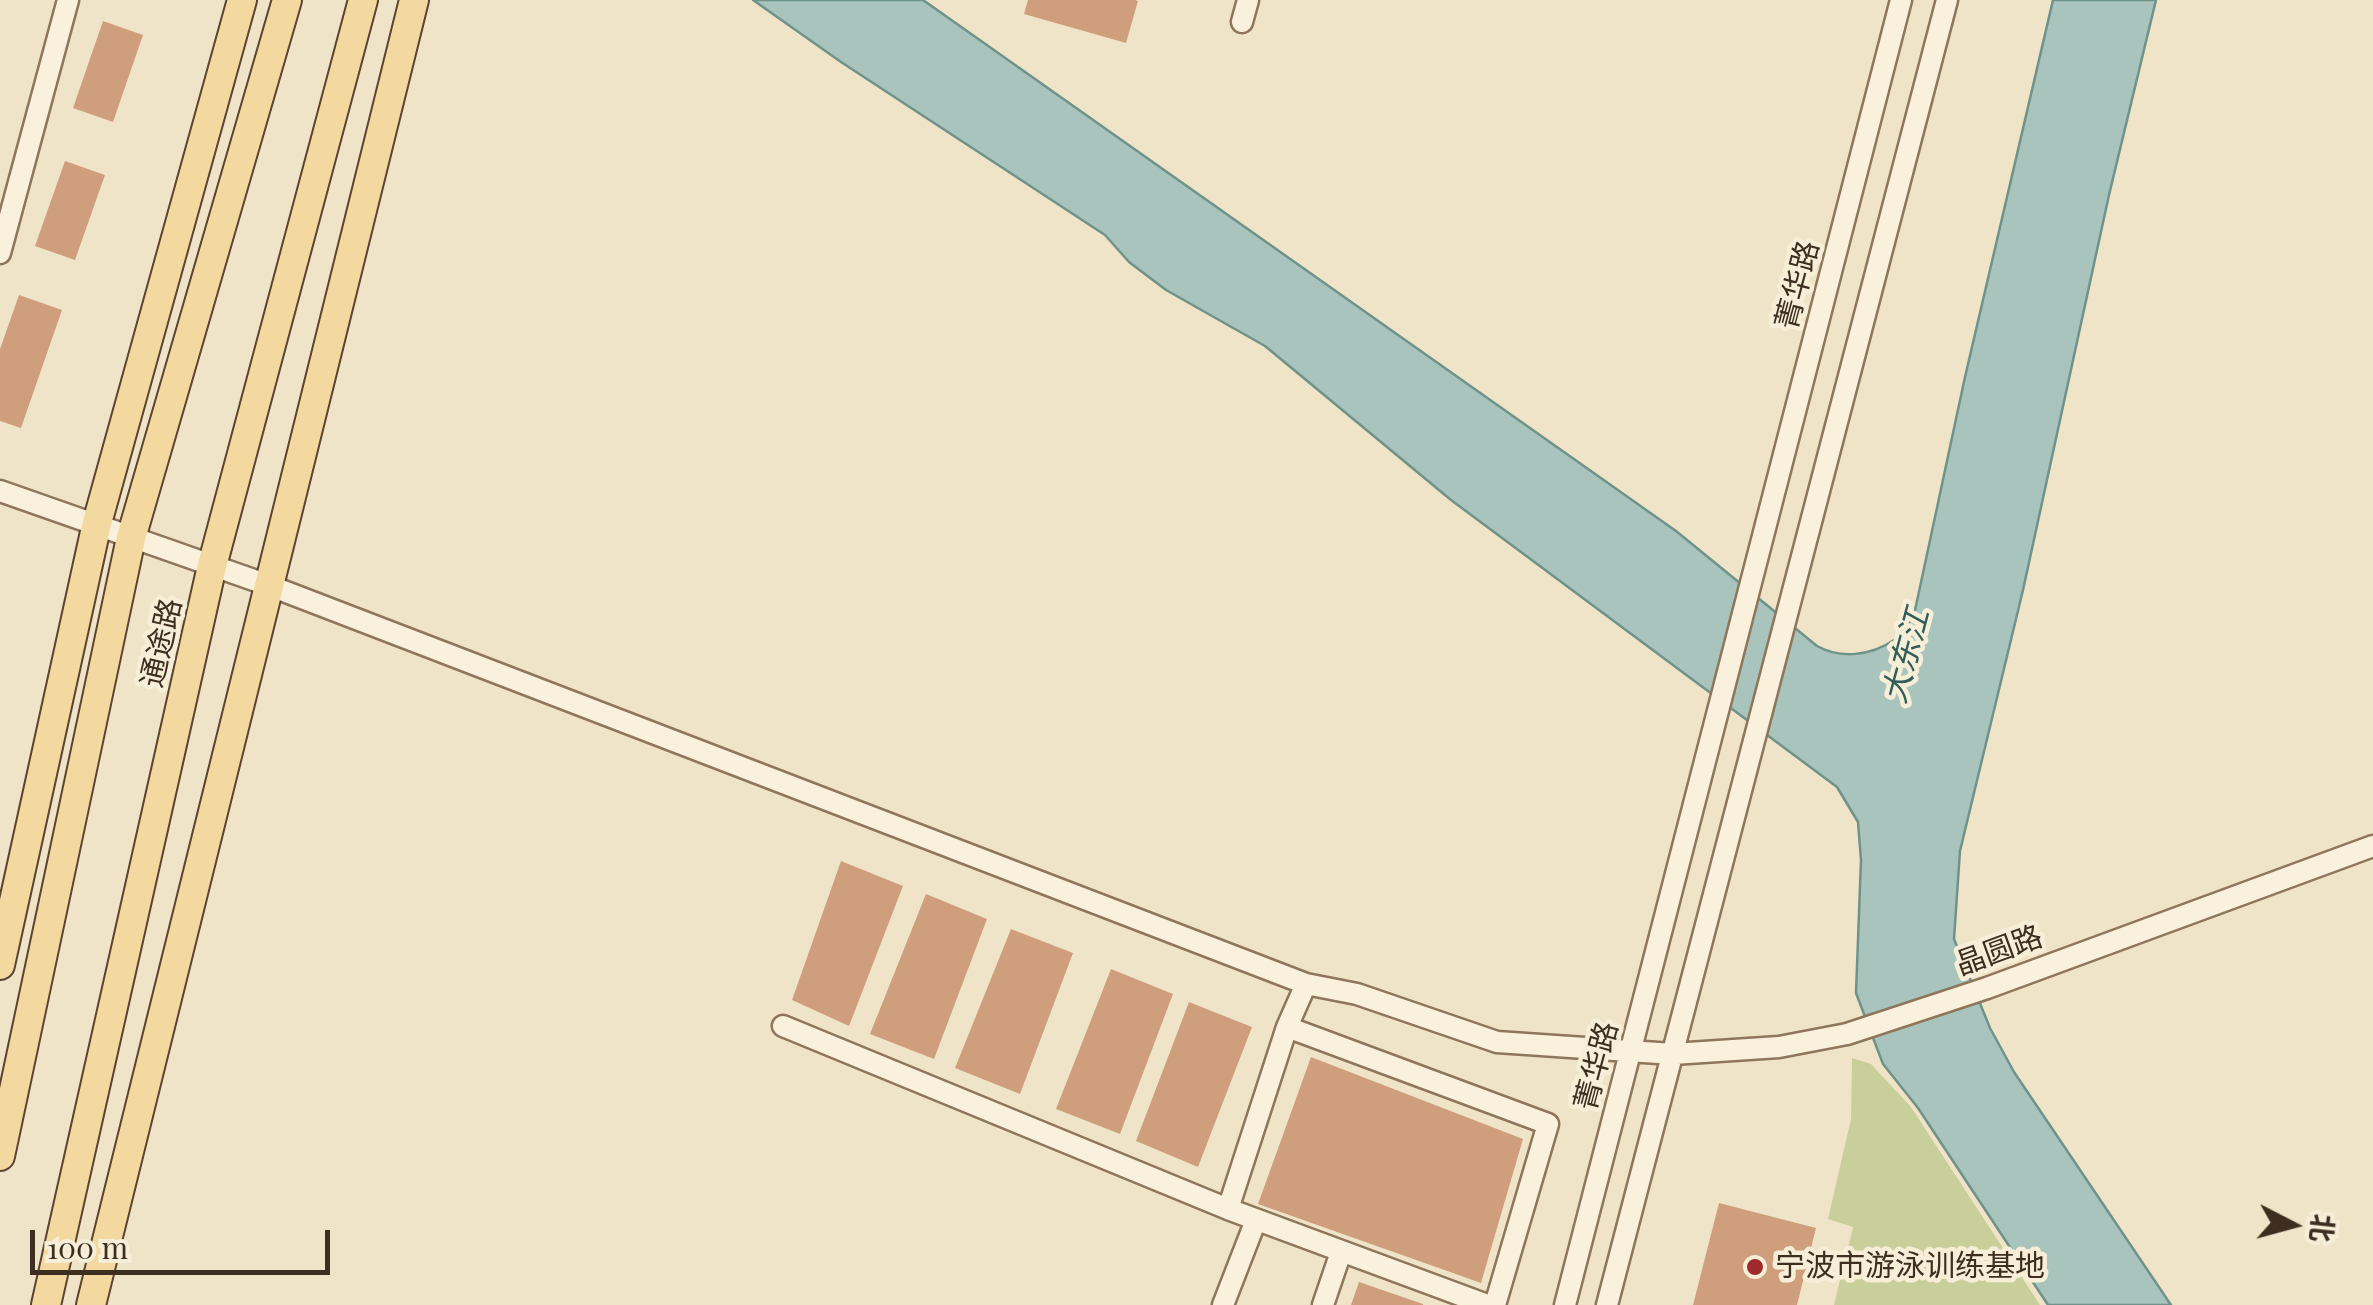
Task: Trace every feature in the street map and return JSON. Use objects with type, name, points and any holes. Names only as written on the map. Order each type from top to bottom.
[{"type":"main road","points":[[0,965],[96,524],[242,0]]},
{"type":"main road","name":"通途路","points":[[0,1156],[131,538],[287,0]]},
{"type":"main road","name":"通途路","points":[[46,1305],[212,566],[363,0]]},
{"type":"main road","points":[[90,1305],[414,0]]},
{"type":"street","points":[[0,253],[68,0]]},
{"type":"street","points":[[1242,22],[1248,0]]},
{"type":"street","name":"菁华路","points":[[1565,1305],[1900,0]]},
{"type":"street","points":[[1607,1305],[1946,0]]},
{"type":"street","name":"晶圆路","points":[[0,491],[268,585],[1306,984],[1357,994],[1498,1042],[1673,1054],[1779,1047],[1846,1034],[1987,988],[2373,846]]},
{"type":"street","points":[[1228,1209],[1287,1027],[1306,984]]},
{"type":"street","points":[[783,1026],[1228,1209],[1487,1305]]},
{"type":"street","points":[[1287,1027],[1548,1124],[1495,1305]]},
{"type":"street","points":[[1223,1305],[1256,1220]]},
{"type":"street","points":[[1323,1305],[1342,1252]]},
{"type":"green space","points":[[1852,1058],[1871,1064],[1911,1107],[2040,1305],[1834,1305],[1853,1227],[1828,1219],[1851,1119]]},
{"type":"water","name":"大东江","points":[[753,0],[923,0],[1676,531],[1817,646],[1845,654],[1885,645],[1900,635],[1914,615],[2053,0],[2156,0],[1960,851],[1954,939],[1990,1028],[2014,1072],[2171,1305],[2048,1305],[1918,1108],[1883,1064],[1856,993],[1861,860],[1858,822],[1837,787],[1451,500],[1265,346],[1166,290],[1129,262],[1105,235]]},
{"type":"building","points":[[1028,0],[1138,1],[1126,43],[1024,14]]},
{"type":"building","points":[[103,21],[143,35],[113,122],[73,108]]},
{"type":"building","points":[[65,161],[105,175],[75,260],[35,246]]},
{"type":"building","points":[[19,295],[62,310],[21,428],[0,421],[0,349]]},
{"type":"building","points":[[841,861],[903,886],[849,1026],[792,1000]]},
{"type":"building","points":[[926,894],[987,919],[934,1059],[870,1034]]},
{"type":"building","points":[[1011,929],[1073,953],[1020,1094],[955,1068]]},
{"type":"building","points":[[1111,969],[1173,994],[1120,1134],[1056,1109]]},
{"type":"building","points":[[1189,1002],[1252,1027],[1198,1167],[1136,1141]]},
{"type":"building","points":[[1311,1057],[1523,1139],[1481,1283],[1258,1204]]},
{"type":"building","name":"宁波市游泳训练基地","points":[[1719,1203],[1816,1228],[1797,1305],[1693,1305]]},
{"type":"building","points":[[1359,1282],[1423,1304],[1423,1305],[1351,1305]]},
{"type":"place","name":"宁波市游泳训练基地","points":[[1755,1267]]}]
